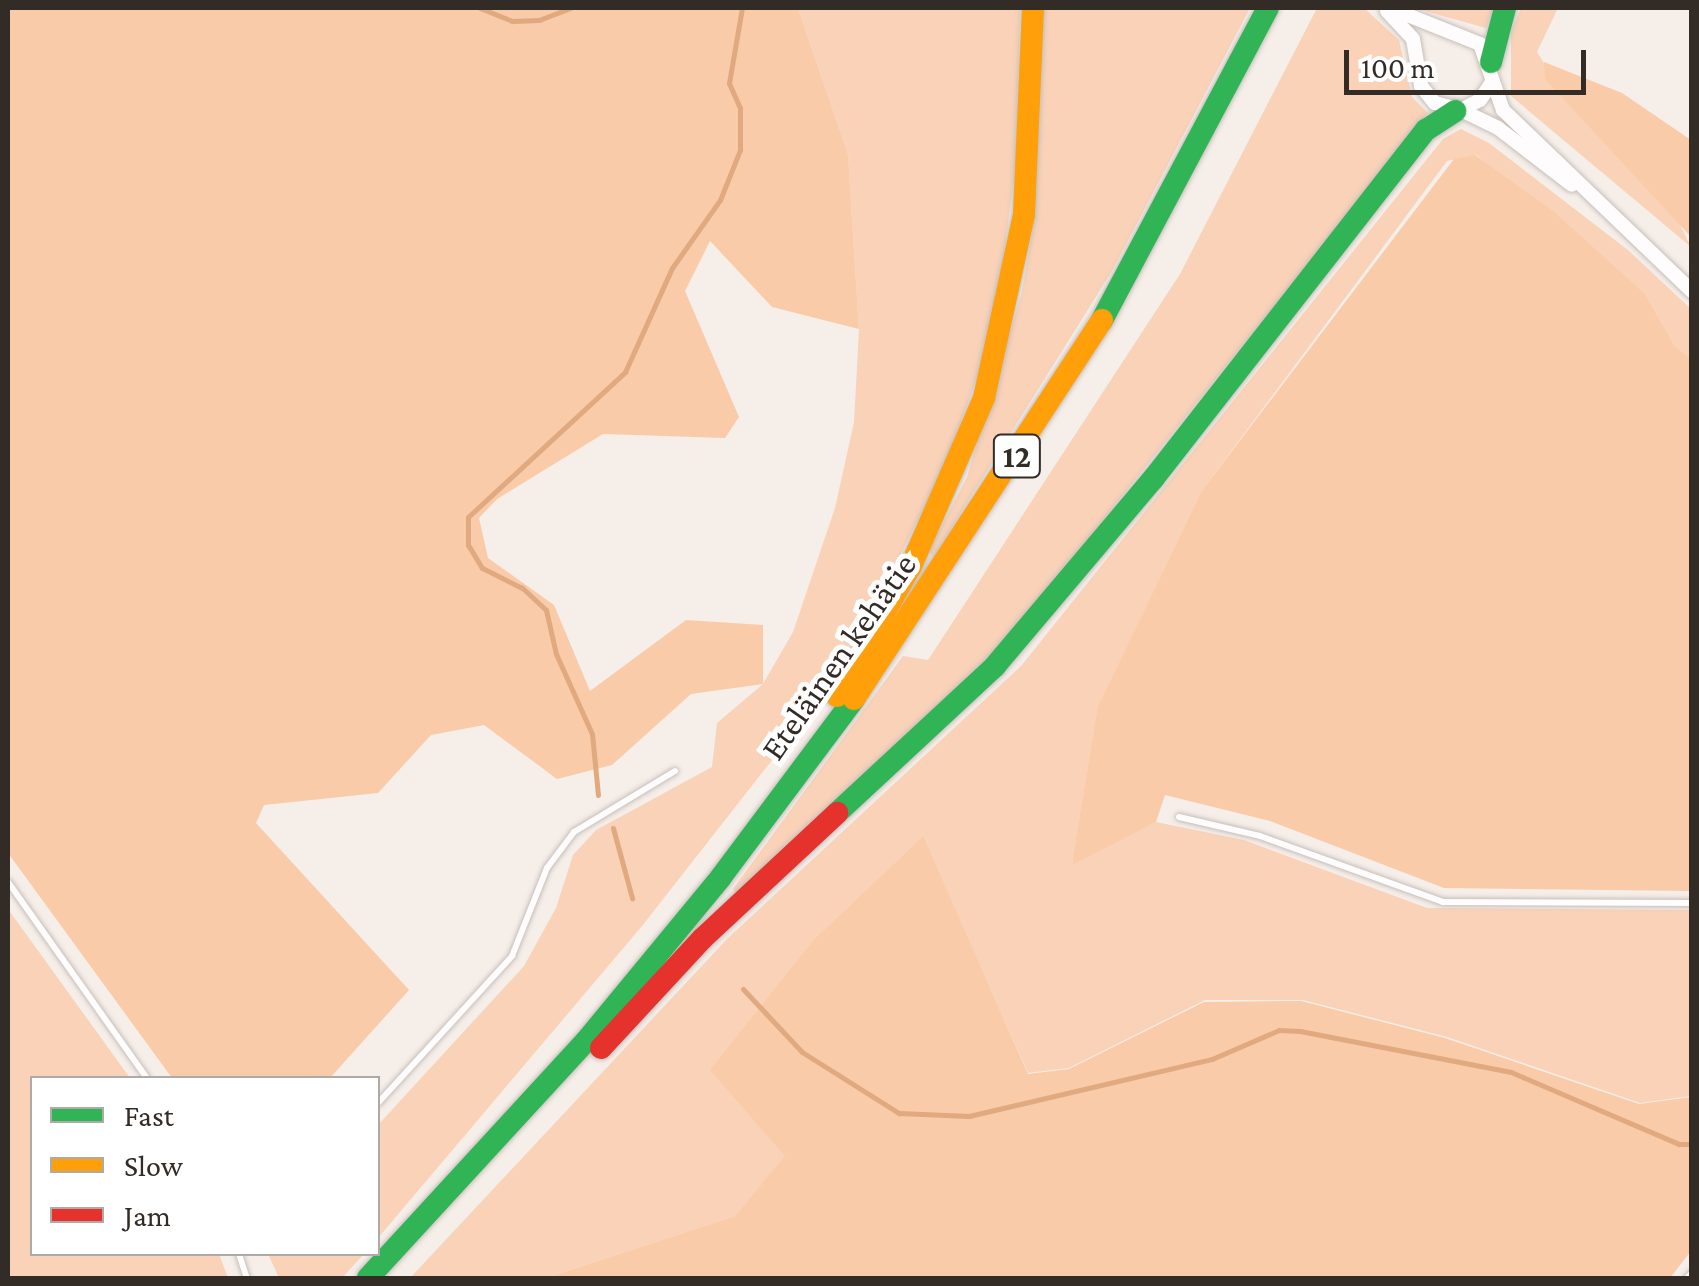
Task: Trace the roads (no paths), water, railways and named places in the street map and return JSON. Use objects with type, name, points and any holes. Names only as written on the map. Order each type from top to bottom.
[{"type":"highway","points":[[722,877],[869,644],[949,488],[984,398],[1020,244],[1033,8]]},
{"type":"highway","name":"Eteläinen kehätie","points":[[368,1278],[468,1176],[722,877],[902,631],[1032,434],[1126,279],[1268,8]]},
{"type":"highway","points":[[1492,72],[1505,8]]},
{"type":"highway","points":[[468,1176],[566,1084],[725,918],[995,666],[1141,494],[1426,130],[1458,110]]},
{"type":"street","points":[[1387,8],[1424,26],[1470,37],[1492,72],[1503,110],[1692,292]]},
{"type":"street","points":[[1387,8],[1418,49],[1427,96],[1498,128],[1609,212]]},
{"type":"street","points":[[1458,110],[1480,100],[1492,72]]},
{"type":"lane","points":[[380,1101],[512,956],[547,868],[574,832],[675,771]]},
{"type":"lane","points":[[1178,817],[1260,836],[1443,902],[1692,903]]},
{"type":"lane","points":[[8,882],[146,1076]]},
{"type":"waterway","points":[[480,8],[513,21],[539,20],[570,8]]},
{"type":"waterway","points":[[598,795],[592,734],[556,654],[546,610],[522,588],[482,568],[468,545],[468,517],[625,372],[672,268],[720,200],[740,150],[740,108],[729,83],[742,8]]},
{"type":"waterway","points":[[613,828],[632,898]]},
{"type":"waterway","points":[[743,989],[802,1052],[899,1113],[969,1116],[1212,1059],[1279,1030],[1511,1072],[1679,1144],[1692,1144]]}]
